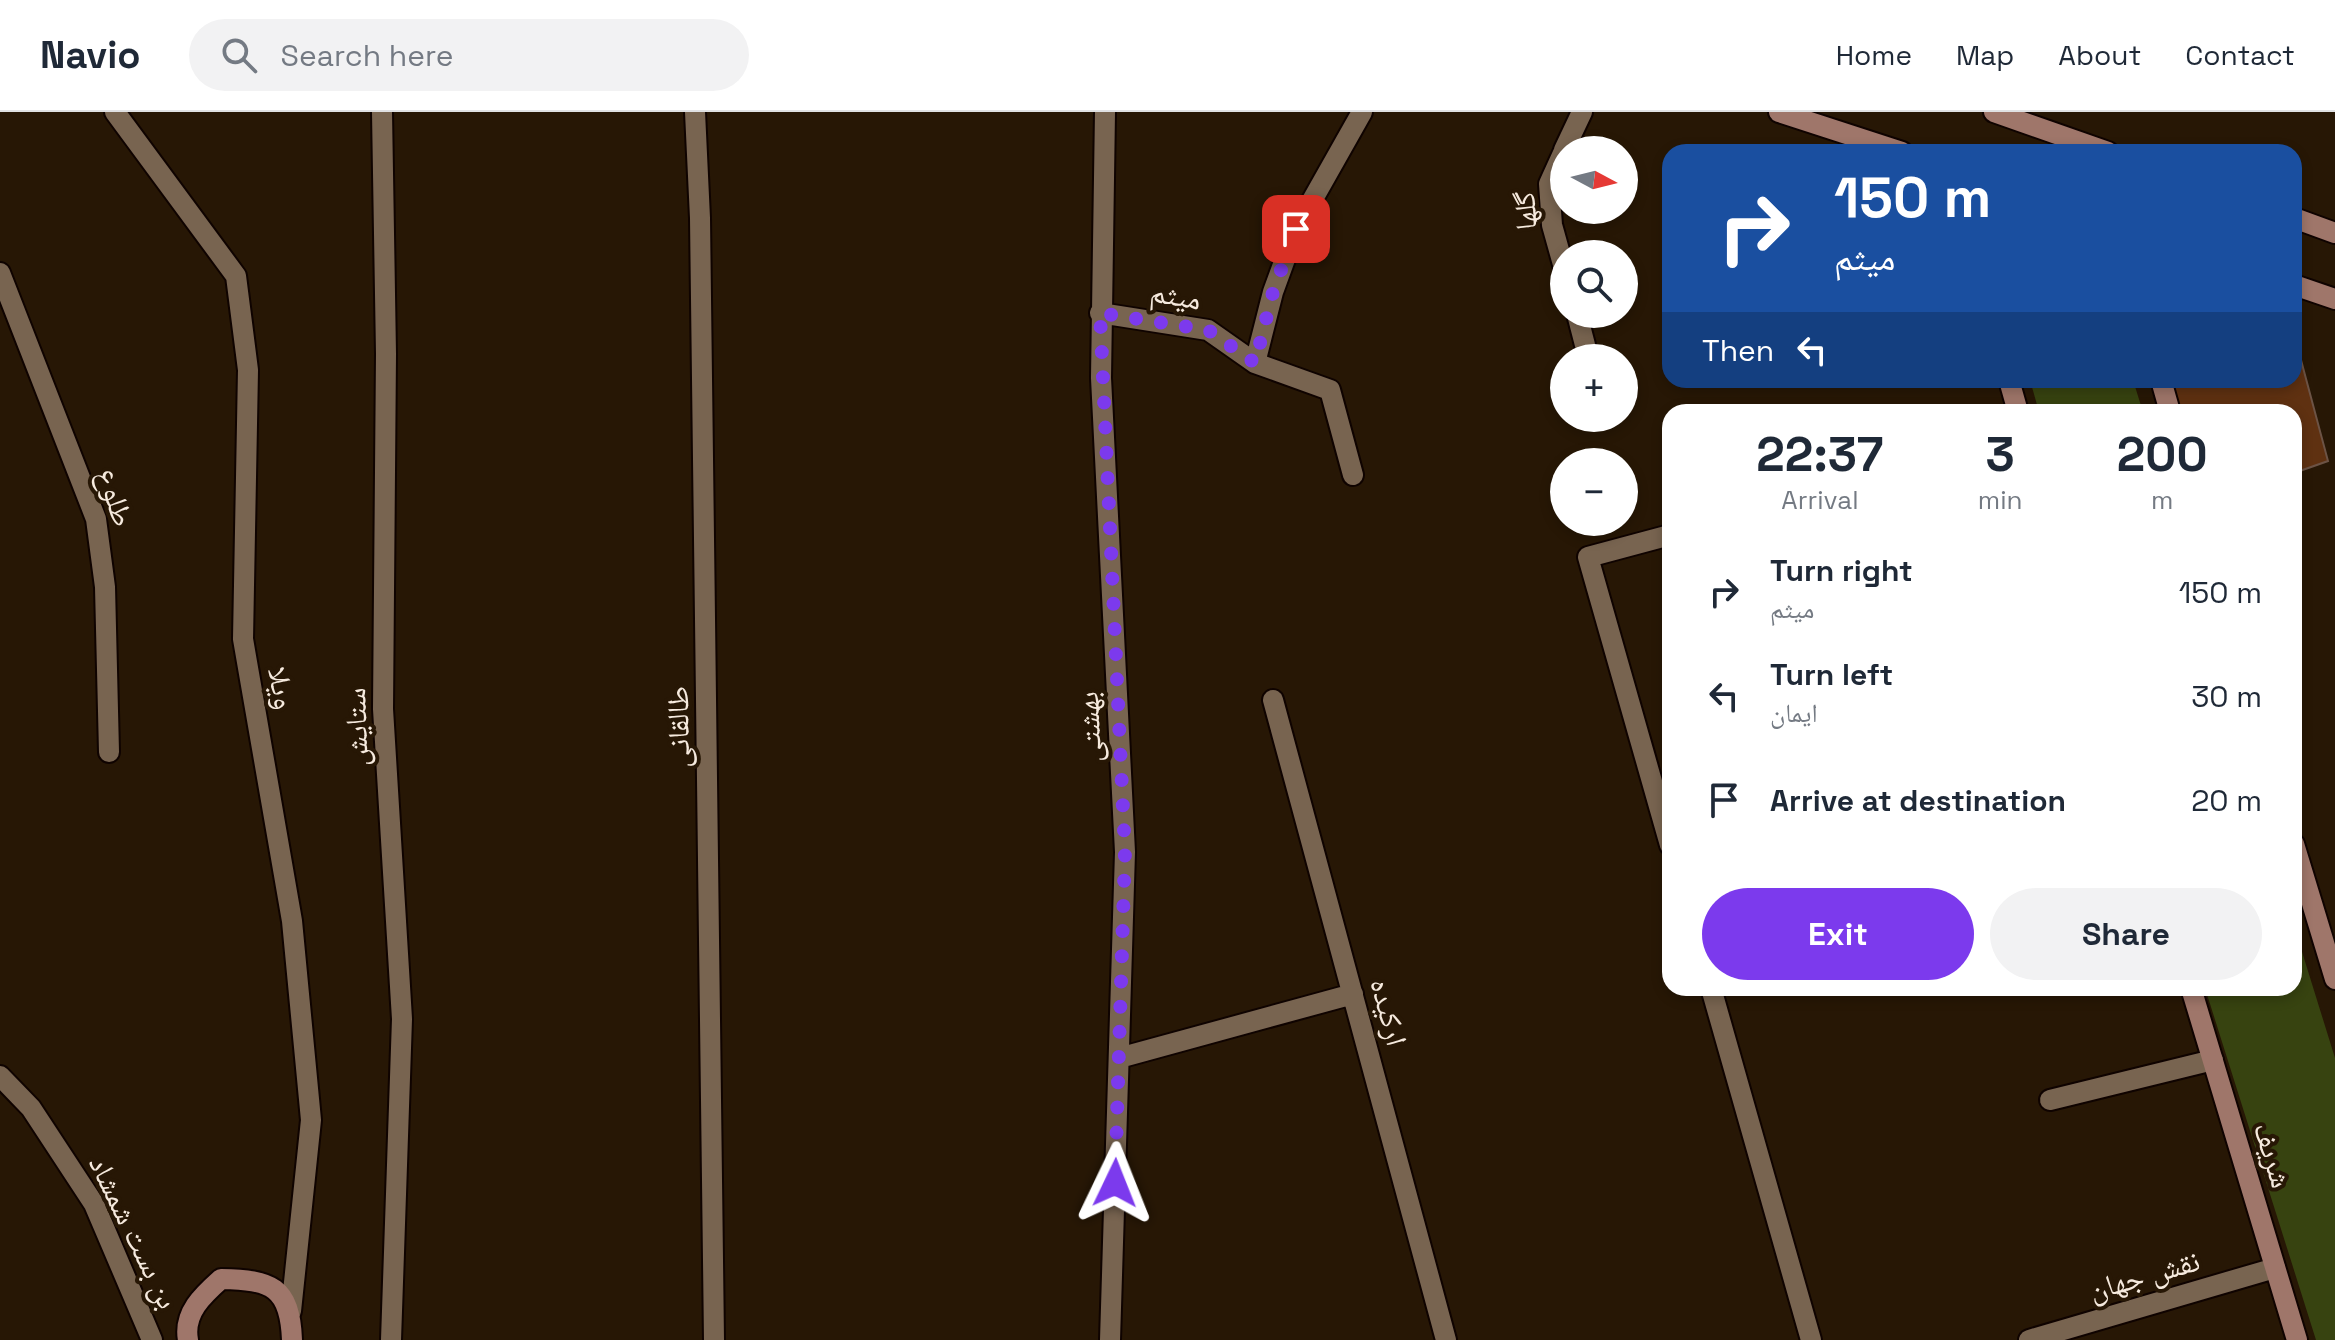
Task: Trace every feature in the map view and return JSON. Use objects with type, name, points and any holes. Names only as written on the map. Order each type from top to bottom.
[{"type":"street","name":"ویلا","points":[[115,112],[236,276],[248,370],[243,639],[292,921],[311,1120],[291,1311]]},
{"type":"street","name":"ستایش","points":[[382,112],[386,354],[383,709],[402,1019],[391,1340]]},
{"type":"street","name":"طالقانی","points":[[695,112],[700,218],[712,972],[714,1340]]},
{"type":"street","name":"بهشتی","points":[[1105,112],[1100,313],[1125,852],[1110,1340]]},
{"type":"street","points":[[1255,363],[1273,292],[1296,229],[1362,112]]},
{"type":"street","name":"گلها","points":[[1571,136],[1582,112]]},
{"type":"street","points":[[1779,112],[1877,144]]},
{"type":"street","points":[[2002,113],[2086,144]]},
{"type":"street","points":[[2302,221],[2335,233]]},
{"type":"street","name":"طلوع","points":[[0,273],[96,519],[105,587],[109,752]]},
{"type":"street","points":[[2302,288],[2335,299]]},
{"type":"street","name":"میثم","points":[[1100,313],[1208,330],[1255,363],[1330,390],[1353,475]]},
{"type":"street","points":[[1662,537],[1588,557],[1662,817]]},
{"type":"street","name":"ارکیده","points":[[1273,700],[1446,1340]]},
{"type":"street","points":[[2302,870],[2335,979]]},
{"type":"street","points":[[1119,1058],[1353,994]]},
{"type":"street","points":[[1713,996],[1811,1340]]},
{"type":"street","name":"شریف","points":[[2193,996],[2297,1340]]},
{"type":"street","points":[[2050,1100],[2213,1060]]},
{"type":"street","name":"بن بست شمشاد","points":[[0,1076],[31,1108],[94,1204],[152,1340]]},
{"type":"street","name":"نقش جهان","points":[[2029,1340],[2275,1268]]},
{"type":"street","points":[[188,1340],[196,1300],[221,1279],[252,1280],[273,1285],[291,1311],[292,1340]]},
{"type":"green space","points":[[2032,388],[2136,388],[2140,404],[2037,404]]},
{"type":"green space","points":[[2302,952],[2335,1058],[2335,1340],[2316,1340],[2208,996],[2302,996]]},
{"type":"building","points":[[2302,364],[2328,461],[2302,470],[2302,404],[2173,404],[2168,388],[2302,388]]},
{"type":"route","points":[[1115,1183],[1125,852],[1100,313],[1208,330],[1255,363],[1273,292],[1296,229]]}]
